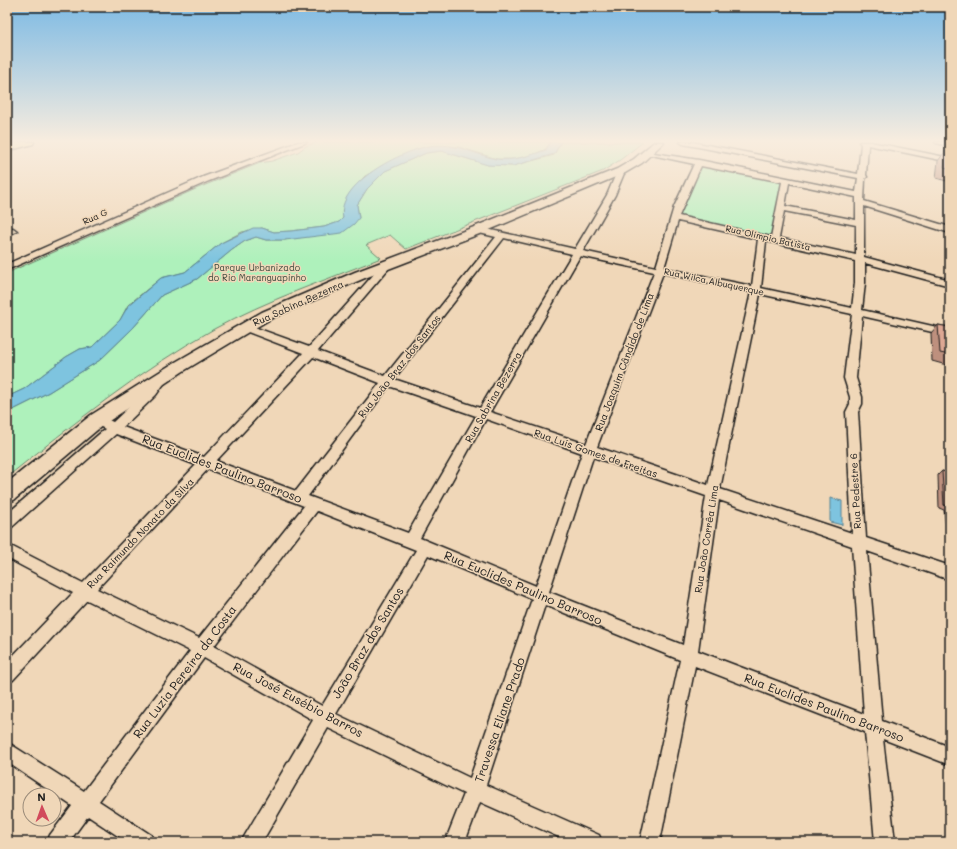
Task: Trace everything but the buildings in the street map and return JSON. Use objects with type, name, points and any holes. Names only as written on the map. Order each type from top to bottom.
[{"type":"main road","name":"Rua Sabina Bezerra","points":[[7,494],[97,420],[162,377],[244,327],[267,315],[360,275],[478,230],[596,182]]},
{"type":"street","name":"Rua G","points":[[7,267],[200,182]]},
{"type":"street","name":"Rua Sabrina Bezerra","points":[[418,544],[482,414],[611,195],[617,182]]},
{"type":"street","name":"Rua Joaquim Cândido de Lima","points":[[542,596],[590,450],[659,270],[676,218],[678,207],[690,182]]},
{"type":"street","points":[[775,239],[786,182]]},
{"type":"street","points":[[793,182],[860,198],[950,230]]},
{"type":"street","name":"Rua Pedestre 6","points":[[862,182],[860,198],[860,259],[857,311],[850,378],[856,397],[856,404],[852,412],[858,542],[872,726],[885,842]]},
{"type":"street","points":[[781,208],[860,223]]},
{"type":"street","name":"Rua Olímpio Batista","points":[[676,218],[860,259],[950,283]]},
{"type":"street","name":"Rua Wilca Albuquerque","points":[[478,230],[576,253],[857,311],[950,333]]},
{"type":"street","name":"Rua João Braz dos Santos","points":[[307,501],[387,382],[501,236]]},
{"type":"street","name":"Rua João Corrêa Lima","points":[[650,842],[689,656],[713,493],[756,290],[762,236]]},
{"type":"street","name":"Rua Raimundo Nonato da Silva","points":[[7,674],[311,352],[386,266]]},
{"type":"street","name":"Rua Luís Gomes de Freitas","points":[[244,327],[387,382],[950,573]]},
{"type":"street","points":[[7,523],[114,428],[152,392],[162,377]]},
{"type":"street","name":"Rua Euclides Paulino Barroso","points":[[97,420],[114,428],[418,544],[689,656],[950,756]]},
{"type":"street","name":"Rua Luzia Pereira da Costa","points":[[58,842],[202,648],[307,501]]},
{"type":"street","name":"João Braz dos Santos","points":[[251,842],[324,717],[418,544]]},
{"type":"street","name":"Rua José Eusébio Barros","points":[[7,551],[84,591],[202,648],[324,717],[475,790],[592,842]]},
{"type":"street","name":"Travessa Eliane Prado","points":[[455,842],[475,790],[542,596]]},
{"type":"street","points":[[7,751],[144,842]]},
{"type":"green space","name":"Parque Urbanizado do Rio Maranguapinho","points":[[214,182],[360,182],[349,194],[343,218],[339,222],[324,227],[291,231],[274,232],[262,228],[242,232],[221,243],[185,272],[161,278],[128,305],[120,320],[92,347],[80,349],[66,357],[24,389],[7,397],[7,273]]},
{"type":"green space","name":"Parque Urbanizado do Rio Maranguapinho","points":[[374,182],[576,182],[406,249],[390,235],[366,245],[381,258],[318,282],[255,309],[214,329],[186,345],[159,362],[107,399],[7,477],[7,413],[49,392],[100,360],[133,328],[162,295],[197,279],[245,241],[256,237],[266,240],[285,240],[359,218],[357,205],[367,189]]},
{"type":"green space","points":[[693,182],[783,182],[772,237],[679,217]]},
{"type":"water","points":[[359,182],[374,182],[367,189],[357,205],[359,218],[342,233],[285,240],[266,240],[256,237],[245,241],[197,279],[162,295],[133,328],[100,360],[49,392],[7,413],[7,397],[24,389],[66,357],[80,349],[92,347],[120,320],[128,306],[161,278],[185,272],[221,243],[253,228],[262,228],[274,232],[291,231],[324,227],[339,222],[343,218],[343,205],[349,193]]},
{"type":"water","points":[[830,498],[842,501],[842,525],[830,522]]}]
